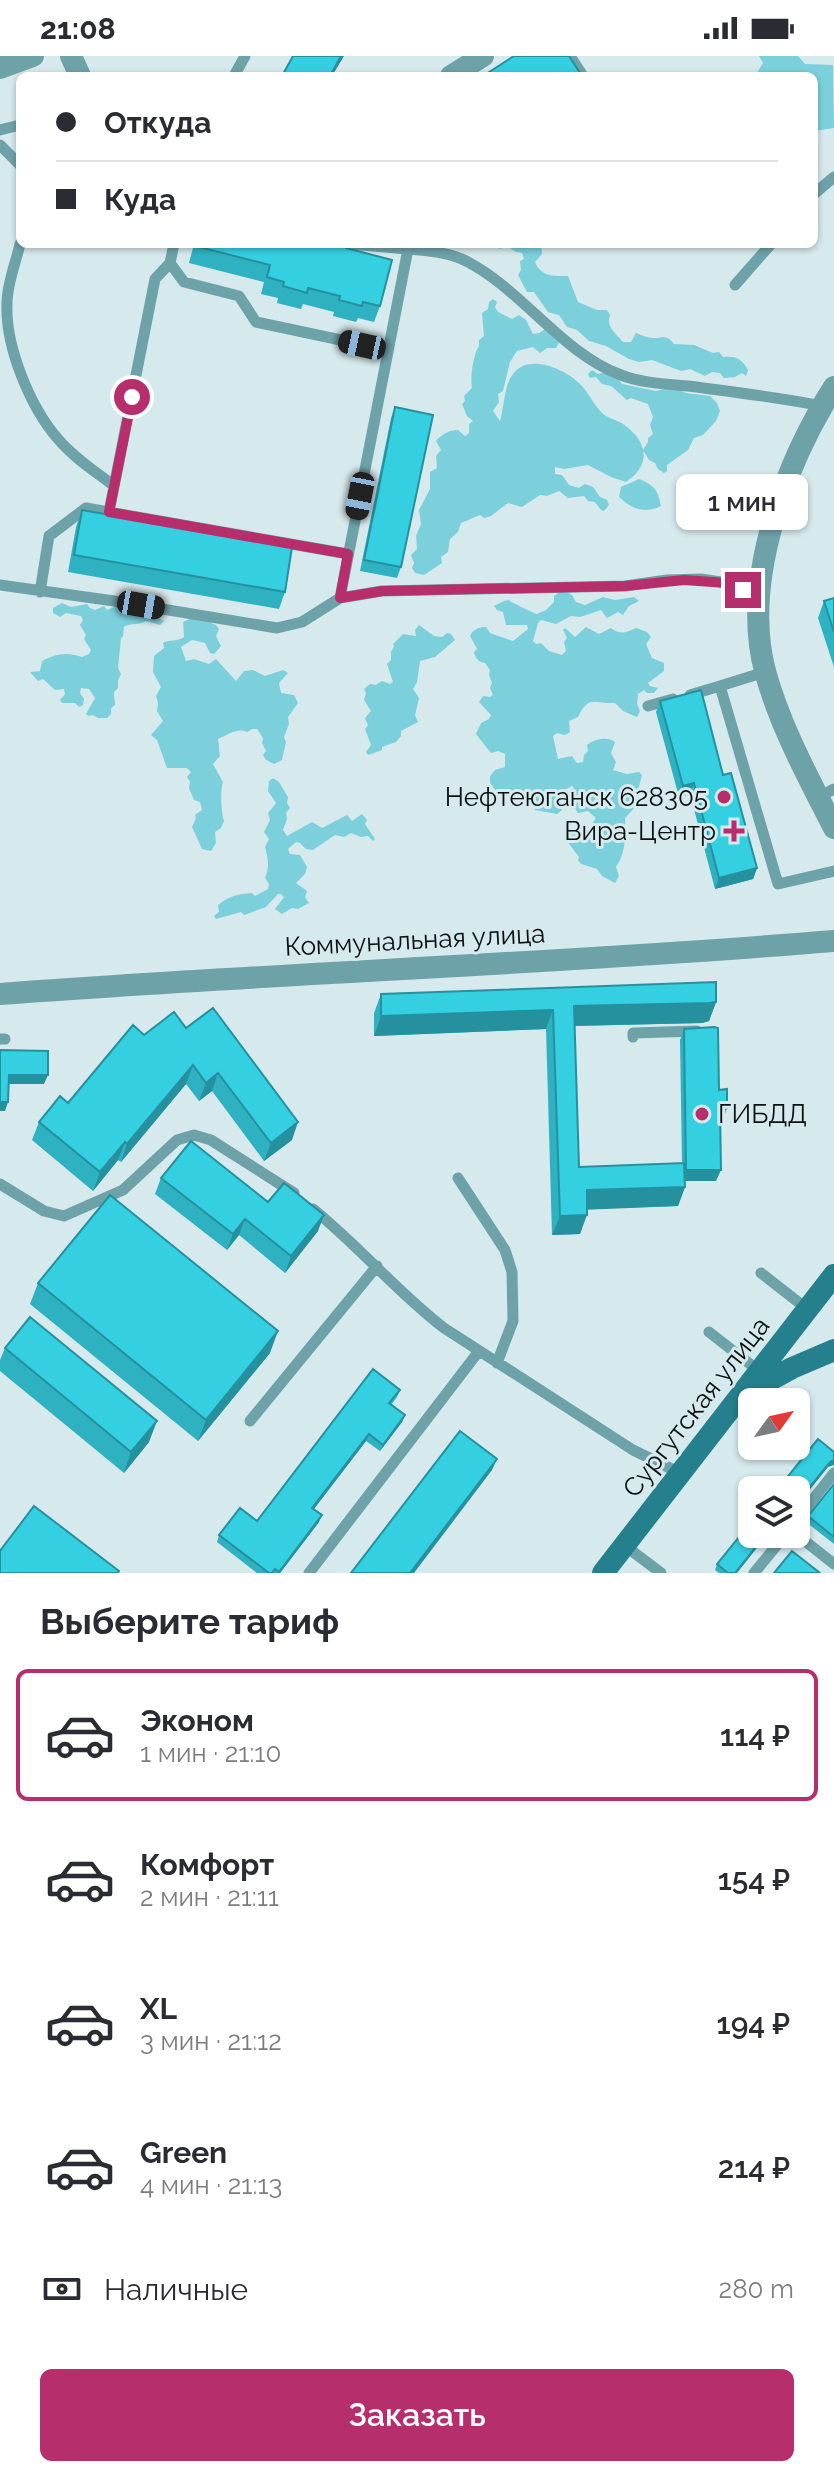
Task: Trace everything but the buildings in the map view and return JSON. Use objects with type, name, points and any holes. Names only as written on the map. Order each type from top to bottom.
[{"type":"main road","name":"Сургутская улица","points":[[745,1388],[834,1275]]},
{"type":"main road","points":[[755,1388],[834,1350]]},
{"type":"main road","name":"Сургутская улица","points":[[603,1573],[738,1397]]},
{"type":"street","points":[[0,68],[33,56]]},
{"type":"street","points":[[457,72],[483,56]]},
{"type":"street","points":[[828,396],[805,440],[776,516],[758,598],[759,642],[765,672],[790,738],[826,793],[834,828]]},
{"type":"street","name":"Коммунальная улица","points":[[0,994],[695,952],[788,951],[834,941]]},
{"type":"lane","points":[[0,145],[16,161]]},
{"type":"lane","points":[[818,191],[834,177]]},
{"type":"lane","points":[[19,248],[6,302],[9,335],[22,376],[56,438],[114,486]]},
{"type":"lane","points":[[109,512],[155,279],[170,263],[173,248]]},
{"type":"lane","points":[[396,248],[433,251],[468,262]]},
{"type":"lane","points":[[455,248],[576,348],[596,363],[622,376],[786,398],[828,396]]},
{"type":"lane","points":[[735,285],[767,248]]},
{"type":"lane","points":[[340,598],[408,249]]},
{"type":"lane","points":[[170,263],[184,282],[239,296],[256,322],[388,350]]},
{"type":"lane","points":[[40,592],[49,536],[86,508],[348,554]]},
{"type":"lane","points":[[0,585],[277,628],[302,622],[340,598],[382,591],[625,586],[701,579],[727,583],[758,598]]},
{"type":"lane","points":[[648,706],[765,672]]},
{"type":"lane","points":[[720,686],[778,884],[834,871]]},
{"type":"lane","points":[[633,1037],[633,1033],[713,1029]]},
{"type":"lane","points":[[0,1184],[44,1211],[64,1216],[123,1190],[177,1140],[194,1135],[211,1140],[286,1186],[349,1238],[417,1308],[633,1450],[680,1473]]},
{"type":"lane","points":[[458,1178],[505,1250],[512,1272],[513,1321],[497,1363]]},
{"type":"lane","points":[[250,1421],[377,1266]]},
{"type":"lane","points":[[761,1273],[807,1309]]},
{"type":"lane","points":[[709,1332],[759,1371]]},
{"type":"lane","points":[[309,1573],[479,1351]]},
{"type":"lane","points":[[810,1503],[834,1473]]},
{"type":"lane","points":[[624,1545],[659,1572]]},
{"type":"lane","points":[[810,1545],[834,1564]]},
{"type":"lane","points":[[754,1573],[775,1548]]},
{"type":"shaded area","points":[[759,56],[798,56],[805,64],[833,65],[834,128],[818,130],[818,72],[757,72],[763,63]]},
{"type":"shaded area","points":[[510,248],[541,248],[542,254],[535,262],[541,271],[548,275],[568,276],[578,302],[597,310],[607,310],[610,326],[623,342],[631,342],[636,333],[651,338],[667,338],[674,344],[694,345],[713,353],[719,352],[723,357],[738,359],[748,370],[746,376],[742,373],[724,378],[720,373],[712,372],[705,376],[652,360],[639,362],[589,341],[577,330],[567,327],[559,315],[548,312],[534,292],[527,292],[518,275],[520,261],[524,259],[522,253]]},
{"type":"shaded area","points":[[493,299],[497,302],[495,307],[498,312],[512,319],[519,315],[526,320],[533,334],[547,328],[560,341],[556,348],[547,348],[540,353],[533,347],[517,351],[510,362],[503,391],[498,394],[499,402],[493,411],[500,421],[506,390],[513,374],[528,365],[546,365],[573,378],[602,413],[631,431],[642,445],[643,461],[626,482],[588,465],[564,469],[555,467],[555,474],[562,475],[569,485],[593,487],[609,505],[604,511],[584,496],[568,498],[559,491],[547,496],[540,495],[522,507],[508,503],[491,516],[484,518],[480,515],[461,523],[458,532],[450,539],[448,552],[441,557],[442,563],[424,575],[415,573],[411,555],[417,549],[416,536],[421,524],[419,510],[430,489],[430,472],[437,468],[436,456],[441,450],[436,441],[452,431],[458,430],[465,436],[469,433],[469,424],[473,421],[462,404],[464,396],[472,388],[474,361],[479,340],[484,336],[482,313]]},
{"type":"shaded area","points":[[592,370],[598,374],[609,371],[622,384],[656,391],[672,387],[686,393],[710,396],[720,411],[716,421],[703,435],[694,438],[688,450],[667,465],[664,473],[643,450],[653,434],[650,425],[653,417],[648,404],[631,398],[627,400],[596,377],[590,378],[588,374]]},
{"type":"shaded area","points":[[639,479],[654,489],[661,506],[649,510],[638,509],[619,497],[621,487]]},
{"type":"shaded area","points":[[563,590],[572,595],[576,602],[585,605],[603,597],[615,600],[634,597],[639,601],[629,606],[623,615],[618,612],[607,618],[601,610],[580,617],[571,616],[556,624],[541,620],[533,641],[536,644],[541,643],[549,651],[562,655],[566,651],[565,628],[575,637],[586,627],[599,634],[611,628],[623,632],[636,628],[651,637],[646,644],[652,658],[664,663],[664,671],[648,683],[658,688],[654,693],[644,690],[638,694],[640,711],[637,717],[623,711],[615,703],[593,702],[586,705],[578,717],[569,721],[570,732],[553,736],[558,759],[572,756],[577,763],[583,762],[590,743],[601,739],[612,740],[615,742],[611,753],[616,762],[613,770],[627,774],[639,772],[642,775],[635,801],[637,805],[625,818],[625,843],[616,867],[619,876],[615,883],[602,876],[597,869],[581,864],[567,841],[571,833],[590,827],[596,818],[588,811],[578,813],[571,797],[574,788],[572,786],[555,795],[562,810],[557,814],[535,810],[529,796],[498,794],[490,783],[490,776],[495,770],[505,767],[505,754],[498,751],[491,753],[476,734],[481,723],[491,715],[479,702],[483,696],[493,695],[490,670],[476,657],[474,652],[477,649],[471,634],[476,629],[486,627],[490,633],[513,641],[528,629],[527,625],[506,625],[503,612],[494,606],[509,600],[537,614],[546,610],[554,602],[554,596]]},
{"type":"shaded area","points":[[62,603],[71,607],[87,604],[95,610],[104,606],[107,610],[124,603],[152,608],[157,617],[164,621],[160,625],[146,621],[124,627],[118,668],[121,674],[114,692],[115,705],[107,718],[86,714],[95,698],[89,689],[81,688],[83,705],[62,703],[60,700],[65,694],[64,689],[55,690],[43,679],[38,681],[30,672],[40,671],[42,661],[52,656],[67,654],[82,657],[91,650],[84,639],[86,635],[80,625],[83,620],[81,616],[66,613],[60,617],[53,613],[53,608]]},
{"type":"shaded area","points":[[196,616],[216,625],[219,629],[216,636],[221,646],[214,654],[210,653],[205,643],[192,640],[181,647],[186,661],[194,659],[209,664],[216,659],[236,681],[244,671],[253,670],[265,676],[283,670],[288,673],[279,683],[281,693],[294,695],[298,703],[288,717],[282,760],[274,764],[263,755],[266,751],[263,738],[257,729],[236,731],[218,739],[220,756],[213,764],[223,782],[221,802],[224,821],[215,832],[216,843],[211,851],[202,849],[192,827],[195,815],[202,810],[189,788],[187,777],[191,772],[187,768],[167,768],[157,740],[151,735],[163,721],[157,711],[156,696],[161,687],[153,672],[154,656],[164,648],[163,643],[184,637],[183,622]]},
{"type":"shaded area","points":[[419,625],[434,636],[442,637],[447,633],[455,640],[435,657],[420,661],[413,689],[419,698],[415,715],[418,722],[401,731],[396,742],[368,755],[366,752],[371,745],[365,718],[371,711],[364,700],[364,689],[382,681],[393,682],[387,664],[391,660],[393,644],[403,634],[416,636],[415,630]]},
{"type":"shaded area","points":[[273,778],[288,797],[290,808],[283,830],[287,836],[312,822],[322,828],[347,815],[352,821],[362,814],[375,839],[373,841],[368,836],[351,833],[344,837],[335,835],[313,850],[296,842],[288,849],[290,854],[300,855],[307,867],[296,883],[307,891],[305,897],[309,903],[282,914],[275,909],[284,897],[278,894],[266,907],[244,915],[241,912],[216,919],[214,916],[219,912],[218,905],[226,899],[247,893],[255,896],[268,889],[265,847],[269,839],[264,832],[270,820],[268,813],[276,803],[268,791],[269,781]]},
{"type":"place","name":"Нефтеюганск 628305","points":[[724,797]]},
{"type":"place","name":"Вира-Центр","points":[[734,831]]},
{"type":"place","name":"ГИБДД","points":[[702,1114]]},
{"type":"route","points":[[132,397],[109,512],[348,554],[340,598],[382,591],[625,586],[701,579],[727,583],[743,590]]}]
